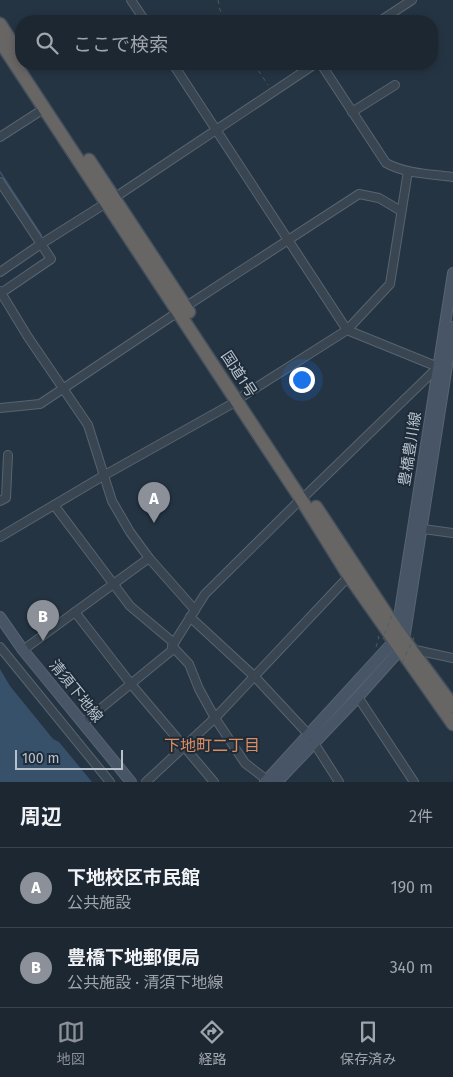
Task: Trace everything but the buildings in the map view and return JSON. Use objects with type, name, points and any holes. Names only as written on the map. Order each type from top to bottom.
[{"type":"highway","points":[[0,24],[15,48]]},
{"type":"highway","name":"国道1号","points":[[0,41],[15,63]]},
{"type":"highway","name":"国道1号","points":[[19,70],[110,200]]},
{"type":"highway","name":"国道1号","points":[[30,70],[110,200],[453,724]]},
{"type":"highway","name":"国道1号","points":[[304,496],[349,576],[398,641],[453,706]]},
{"type":"main road","name":"豊橋豊川線","points":[[398,641],[423,528],[445,372],[453,273]]},
{"type":"main road","name":"豊橋豊川線","points":[[398,641],[445,372],[451,352],[453,327]]},
{"type":"main road","name":"清須下地線","points":[[0,617],[23,650],[131,782]]},
{"type":"main road","points":[[311,739],[358,697],[398,641]]},
{"type":"main road","points":[[270,781],[311,739],[398,641]]},
{"type":"street","points":[[131,0],[141,15]]},
{"type":"street","points":[[389,15],[412,0]]},
{"type":"street","points":[[83,723],[171,651],[173,644],[205,594],[304,496],[445,372],[347,330],[177,70]]},
{"type":"street","points":[[0,272],[306,70]]},
{"type":"street","points":[[325,70],[386,163],[395,168],[408,171],[453,177]]},
{"type":"street","points":[[352,112],[395,85]]},
{"type":"street","points":[[0,137],[45,108]]},
{"type":"street","points":[[1,535],[240,399],[347,330],[390,284],[408,171]]},
{"type":"street","points":[[0,182],[51,258],[0,292],[88,425],[112,501],[130,532],[193,613],[311,739],[340,782]]},
{"type":"street","points":[[0,408],[40,404],[359,194],[379,198],[401,211]]},
{"type":"street","points":[[0,502],[6,498],[8,455]]},
{"type":"street","points":[[54,505],[130,606],[173,644],[189,664],[199,689],[215,718],[245,763],[270,781]]},
{"type":"street","points":[[423,528],[453,533]]},
{"type":"street","points":[[23,650],[149,558]]},
{"type":"street","points":[[146,782],[215,718],[349,576]]},
{"type":"street","points":[[75,612],[131,684],[214,782]]},
{"type":"street","points":[[398,641],[453,658]]},
{"type":"street","points":[[0,647],[110,782]]},
{"type":"street","points":[[358,697],[414,782]]},
{"type":"path","points":[[218,0],[223,15]]},
{"type":"path","points":[[258,70],[273,92]]},
{"type":"path","points":[[393,613],[414,638],[402,663],[387,644],[398,641],[393,613]]},
{"type":"path","points":[[377,636],[379,636],[379,642],[375,650],[398,641]]},
{"type":"water","points":[[0,669],[10,686],[53,739],[59,742],[92,782],[0,782]]},
{"type":"waterway","points":[[0,172],[41,235]]},
{"type":"place","name":"下地校区市民館","points":[[154,523]]},
{"type":"place","name":"豊橋下地郵便局","points":[[43,641]]},
{"type":"district","name":"下地町二丁目","points":[[212,745]]}]
